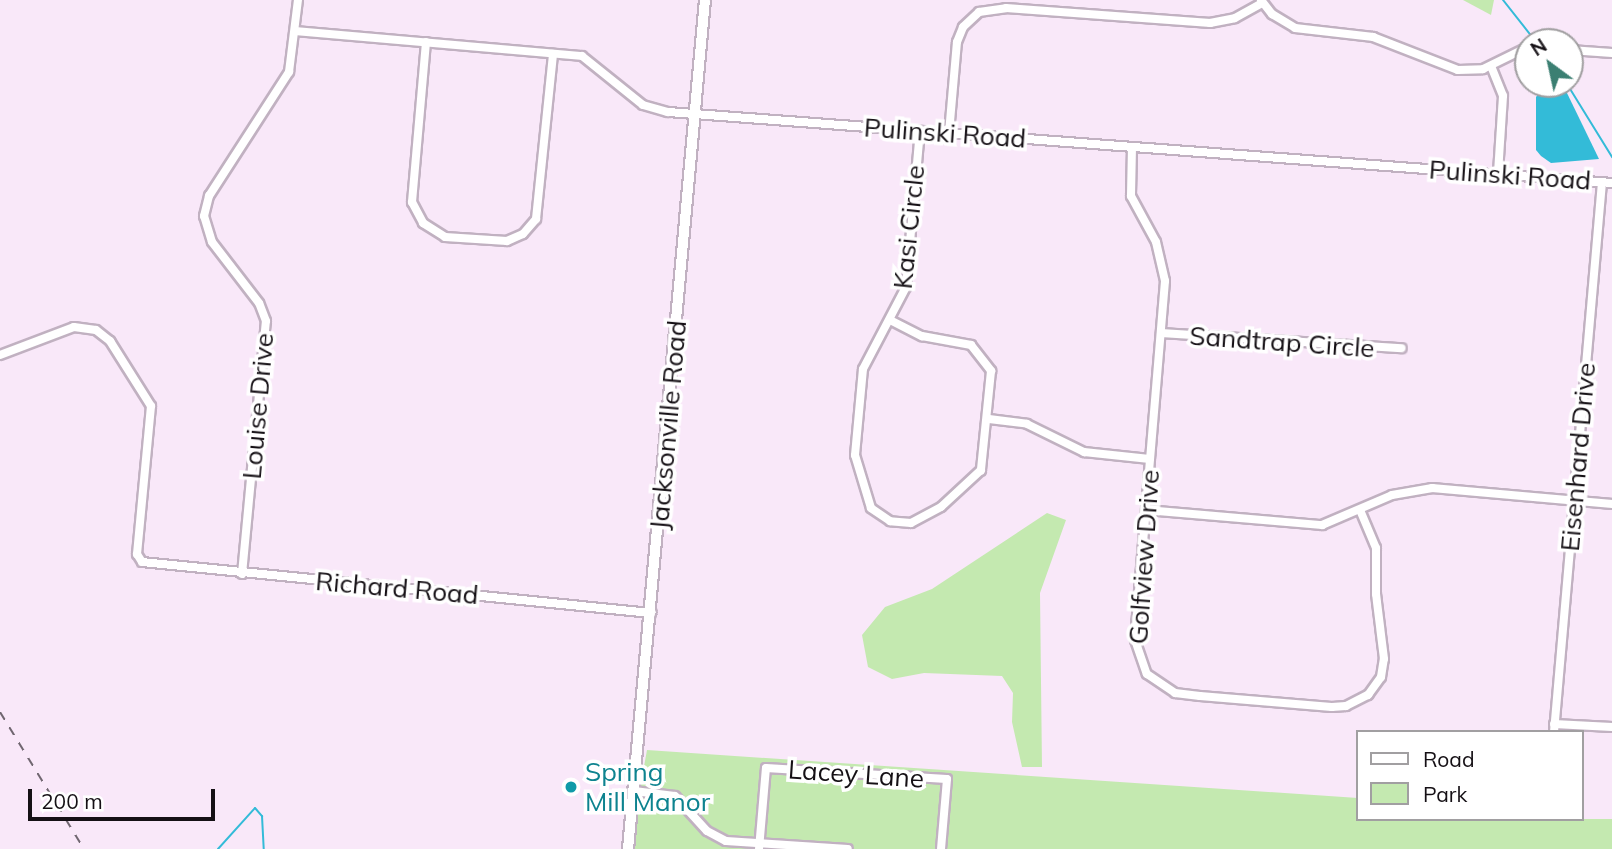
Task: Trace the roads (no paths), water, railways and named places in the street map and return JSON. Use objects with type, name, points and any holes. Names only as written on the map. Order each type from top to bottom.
[{"type":"main road","name":"Jacksonville Road","points":[[628,849],[705,0]]},
{"type":"street","name":"Louise Drive","points":[[242,573],[266,321],[259,303],[212,242],[204,216],[209,196],[289,72],[298,0]]},
{"type":"street","points":[[949,134],[957,42],[963,27],[979,12],[1006,8],[1221,23],[1262,1],[1280,21],[1295,28],[1373,37],[1458,70],[1491,66],[1514,54]]},
{"type":"street","name":"Pulinski Road","points":[[296,30],[553,54],[591,60],[650,108],[695,114],[1612,183]]},
{"type":"street","points":[[426,42],[412,202],[423,223],[445,237],[508,241],[523,234],[536,219],[553,54]]},
{"type":"street","points":[[1584,51],[1612,53]]},
{"type":"street","points":[[1491,66],[1503,96],[1498,174]]},
{"type":"street","name":"Kasi Circle","points":[[890,320],[922,336],[965,342],[982,354],[991,371],[984,464],[969,485],[918,522],[896,523],[876,513],[863,490],[855,455],[863,369],[906,287],[920,131]]},
{"type":"street","name":"Golfview Drive","points":[[1132,147],[1131,196],[1163,264],[1161,333],[1135,640],[1140,663],[1153,680],[1180,694],[1332,707],[1368,695],[1381,677],[1384,659],[1376,594],[1376,548],[1360,510]]},
{"type":"street","name":"Eisenhard Drive","points":[[1554,728],[1602,182]]},
{"type":"street","name":"Richard Road","points":[[0,355],[74,327],[96,330],[110,341],[151,406],[137,554],[142,562],[651,613]]},
{"type":"street","name":"Sandtrap Circle","points":[[1161,333],[1402,348]]},
{"type":"street","points":[[989,419],[1027,424],[1084,452],[1150,459]]},
{"type":"street","points":[[1146,510],[1304,525],[1329,523],[1419,488],[1612,503]]},
{"type":"street","points":[[1554,728],[1612,727]]},
{"type":"street","name":"Lacey Lane","points":[[760,846],[766,768],[947,779],[941,849]]},
{"type":"street","points":[[634,791],[675,796],[716,836],[760,846],[848,849]]},
{"type":"water","points":[[1536,98],[1569,98],[1599,159],[1551,163],[1536,150]]},
{"type":"waterway","points":[[1503,0],[1525,28]]},
{"type":"waterway","points":[[1576,98],[1612,157]]},
{"type":"waterway","points":[[218,849],[255,808],[262,816],[264,849]]},
{"type":"railway","points":[[0,712],[84,849]]},
{"type":"place","name":"Spring Mill Manor","points":[[571,787]]}]
